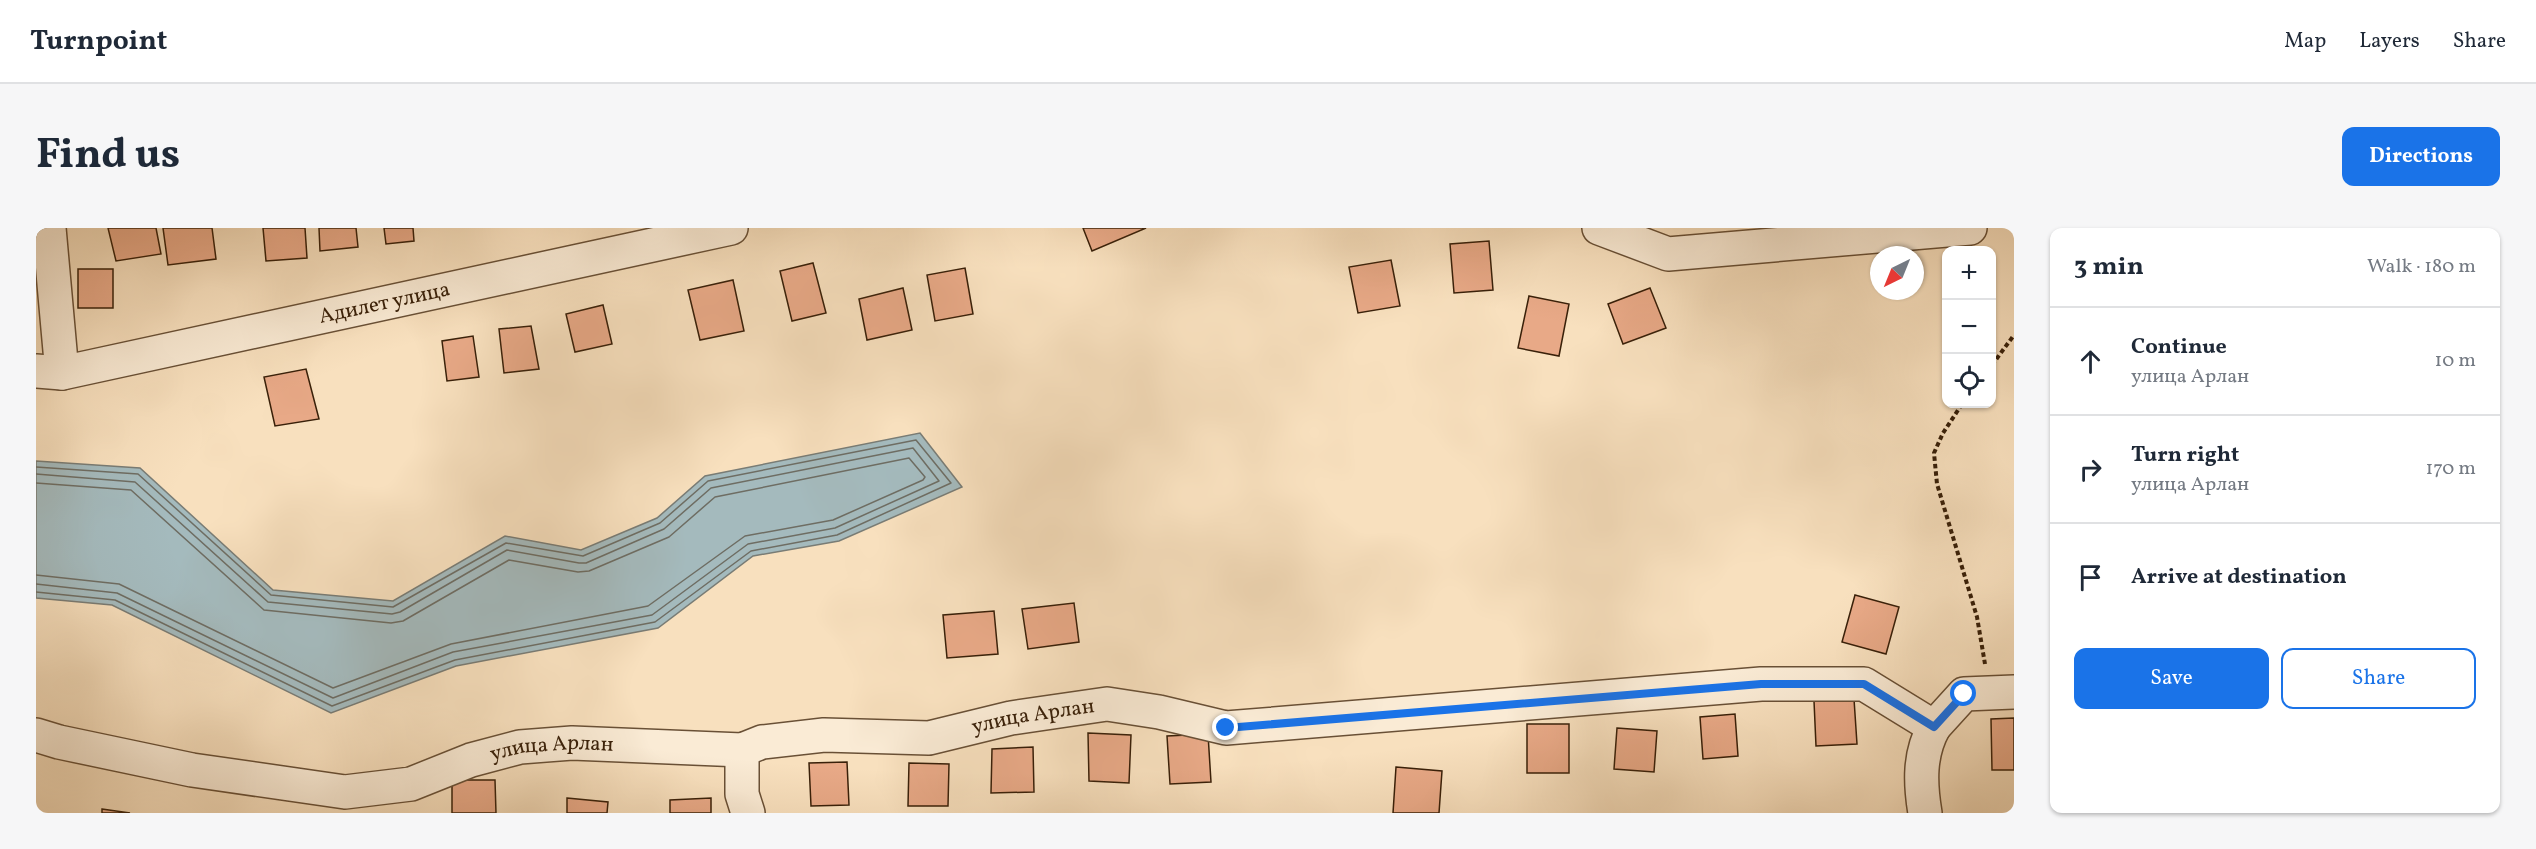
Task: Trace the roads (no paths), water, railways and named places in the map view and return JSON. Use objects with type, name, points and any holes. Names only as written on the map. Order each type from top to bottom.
[{"type":"street","points":[[48,228],[49,372]]},
{"type":"street","name":"Адилет улица","points":[[49,372],[731,228]]},
{"type":"street","points":[[1599,228],[1668,255],[1970,228]]},
{"type":"street","name":"улица Арлан","points":[[36,735],[192,770],[345,792],[411,784],[471,760],[520,747],[572,744],[742,750],[762,742],[824,735],[929,738],[1011,718],[1107,704],[1160,712],[1226,728],[1761,684],[1864,684],[1934,727]]},
{"type":"street","points":[[1925,813],[1920,787],[1925,743],[1934,727],[1964,694],[2002,692]]},
{"type":"street","points":[[742,750],[742,794],[748,813]]},
{"type":"water","points":[[920,433],[962,487],[839,541],[753,556],[658,628],[456,666],[331,713],[112,605],[36,598],[36,461],[140,468],[273,590],[393,601],[505,536],[581,550],[657,518],[705,476]]}]
